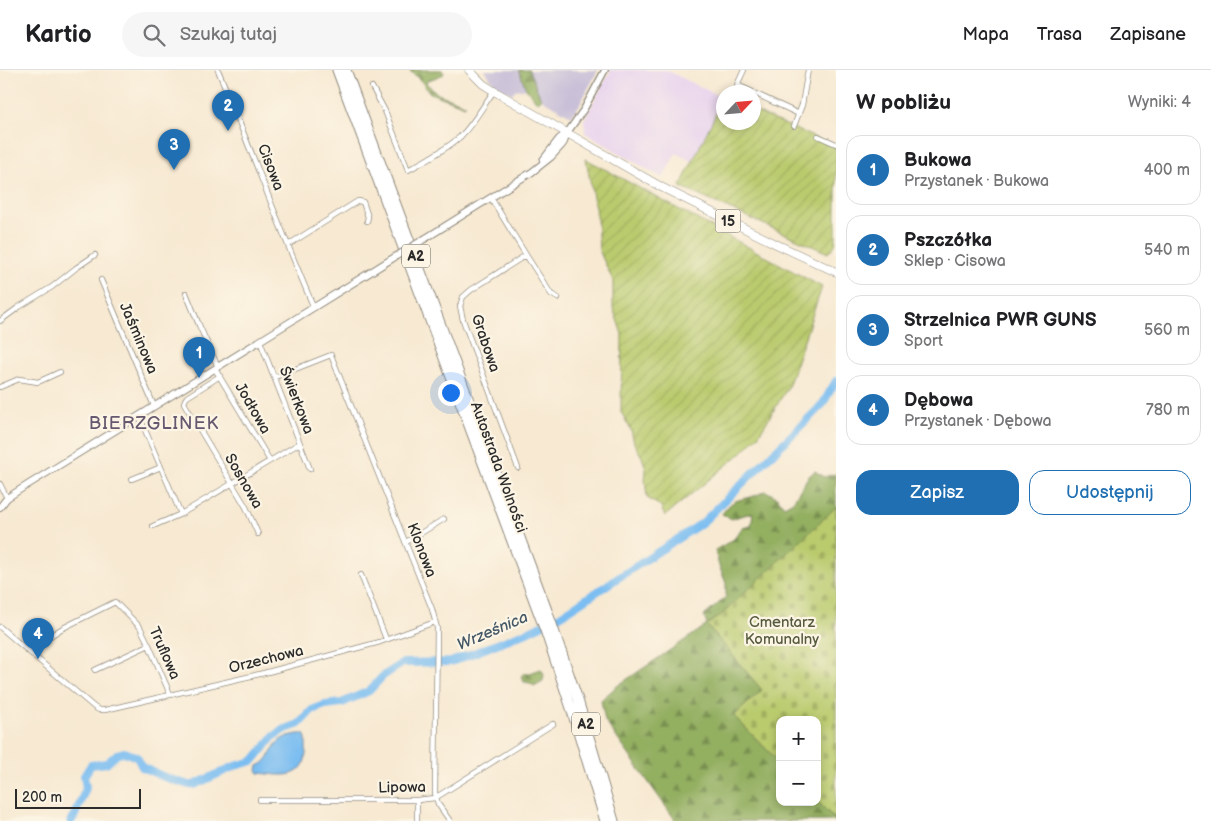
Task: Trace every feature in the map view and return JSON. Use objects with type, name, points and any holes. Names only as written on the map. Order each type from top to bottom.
[{"type":"highway","name":"Autostrada Wolności","points":[[337,70],[578,700],[614,821]]},
{"type":"highway","name":"Autostrada Wolności","points":[[346,70],[544,615]]},
{"type":"highway","name":"Autostrada Wolności","points":[[550,631],[605,821]]},
{"type":"main road","name":"15","points":[[468,70],[494,91],[650,180],[695,204],[836,272]]},
{"type":"main road","points":[[0,507],[7,498],[524,177],[551,157],[564,142],[567,133]]},
{"type":"street","name":"Cisowa","points":[[218,70],[314,308]]},
{"type":"street","points":[[567,133],[584,109],[605,70]]},
{"type":"street","points":[[737,85],[744,70]]},
{"type":"street","points":[[794,126],[802,105],[808,70]]},
{"type":"street","points":[[372,87],[385,112],[408,170],[459,137],[468,128],[494,91]]},
{"type":"street","points":[[761,97],[799,114]]},
{"type":"street","points":[[818,136],[836,144]]},
{"type":"street","points":[[491,198],[551,294],[558,298]]},
{"type":"street","points":[[288,245],[358,201],[363,202],[368,217],[367,221]]},
{"type":"street","points":[[0,321],[52,287],[95,255]]},
{"type":"street","name":"Grabowa","points":[[518,468],[463,320],[460,306],[463,297],[471,290],[526,255]]},
{"type":"street","name":"Jaśminowa","points":[[101,280],[154,406]]},
{"type":"street","name":"Jodłowa","points":[[186,293],[220,376],[270,461]]},
{"type":"street","name":"Świerkowa","points":[[260,341],[310,468]]},
{"type":"street","name":"Klonowa","points":[[275,377],[331,355],[432,609],[437,628],[435,798]]},
{"type":"street","points":[[0,387],[19,379],[38,382],[60,372]]},
{"type":"street","name":"Sosnowa","points":[[220,376],[187,397],[184,403],[246,507],[258,534]]},
{"type":"street","points":[[139,416],[181,514]]},
{"type":"street","points":[[153,526],[181,514],[300,443]]},
{"type":"street","points":[[132,479],[161,467]]},
{"type":"street","points":[[0,484],[7,498]]},
{"type":"street","points":[[406,542],[444,519]]},
{"type":"street","points":[[361,575],[386,639]]},
{"type":"street","name":"Truflowa","points":[[28,651],[61,629],[114,602],[140,627],[150,645],[170,694]]},
{"type":"street","name":"Orzechowa","points":[[28,651],[100,710],[110,710],[170,694],[264,673],[386,639],[435,622]]},
{"type":"street","points":[[0,628],[28,651]]},
{"type":"street","points":[[95,670],[150,645]]},
{"type":"street","name":"Lipowa","points":[[260,800],[417,800],[435,798],[553,724]]},
{"type":"street","points":[[435,798],[450,821]]},
{"type":"street","points":[[417,800],[417,821]]},
{"type":"shaded area","points":[[484,70],[519,70],[526,89],[515,90],[512,94],[494,83]]},
{"type":"shaded area","points":[[529,70],[598,70],[579,106],[571,116],[541,99]]},
{"type":"shaded area","points":[[611,70],[666,70],[716,95],[716,113],[693,162],[676,153],[663,178],[585,133],[584,120]]},
{"type":"green space","points":[[409,70],[442,70],[444,74],[426,83],[438,94],[465,104],[465,106],[430,93]]},
{"type":"green space","points":[[519,70],[529,70],[541,99],[537,102],[526,89]]},
{"type":"green space","points":[[716,113],[716,130],[761,130],[761,114],[836,147],[835,245],[828,253],[680,187]]},
{"type":"green space","points":[[586,159],[822,287],[788,387],[758,436],[740,454],[665,516],[662,507],[647,498],[646,469],[634,443],[631,430],[621,412],[622,334],[613,308],[613,281],[599,250],[597,219]]},
{"type":"green space","points":[[815,471],[824,477],[836,475],[836,520],[707,625],[704,616],[726,597],[726,583],[715,550],[734,539],[742,528],[751,526],[753,513],[732,519],[722,514],[729,505],[766,491],[778,498],[784,506],[793,501],[808,477]]},
{"type":"green space","name":"Cmentarz Komunalny","points":[[836,507],[836,820],[821,805],[821,716],[776,716],[776,759],[734,716],[762,690],[707,625],[720,616]]},
{"type":"green space","points":[[707,625],[762,690],[734,716],[776,759],[776,806],[821,805],[836,821],[676,821],[605,721],[601,700],[617,686]]},
{"type":"green space","points":[[541,669],[544,675],[543,681],[534,686],[524,682],[521,676],[524,673],[527,674]]},
{"type":"water","points":[[304,734],[306,738],[305,759],[299,770],[295,773],[283,775],[259,773],[257,770],[258,766],[266,761],[278,742],[286,737]]},
{"type":"waterway","name":"Wrześnica","points":[[71,821],[86,788],[84,776],[91,765],[107,763],[117,754],[124,752],[137,757],[142,767],[164,777],[194,785],[235,766],[253,761],[273,737],[283,730],[299,724],[312,710],[325,705],[342,703],[369,691],[383,676],[403,663],[451,662],[527,632],[560,616],[702,523],[822,405],[836,381]]},
{"type":"place","name":"Pszczółka","points":[[228,131]]},
{"type":"place","name":"Strzelnica PWR GUNS","points":[[174,170]]},
{"type":"place","name":"Bukowa","points":[[199,378]]},
{"type":"place","name":"Dębowa","points":[[38,659]]},
{"type":"district","name":"BIERZGLINEK","points":[[154,423]]}]
